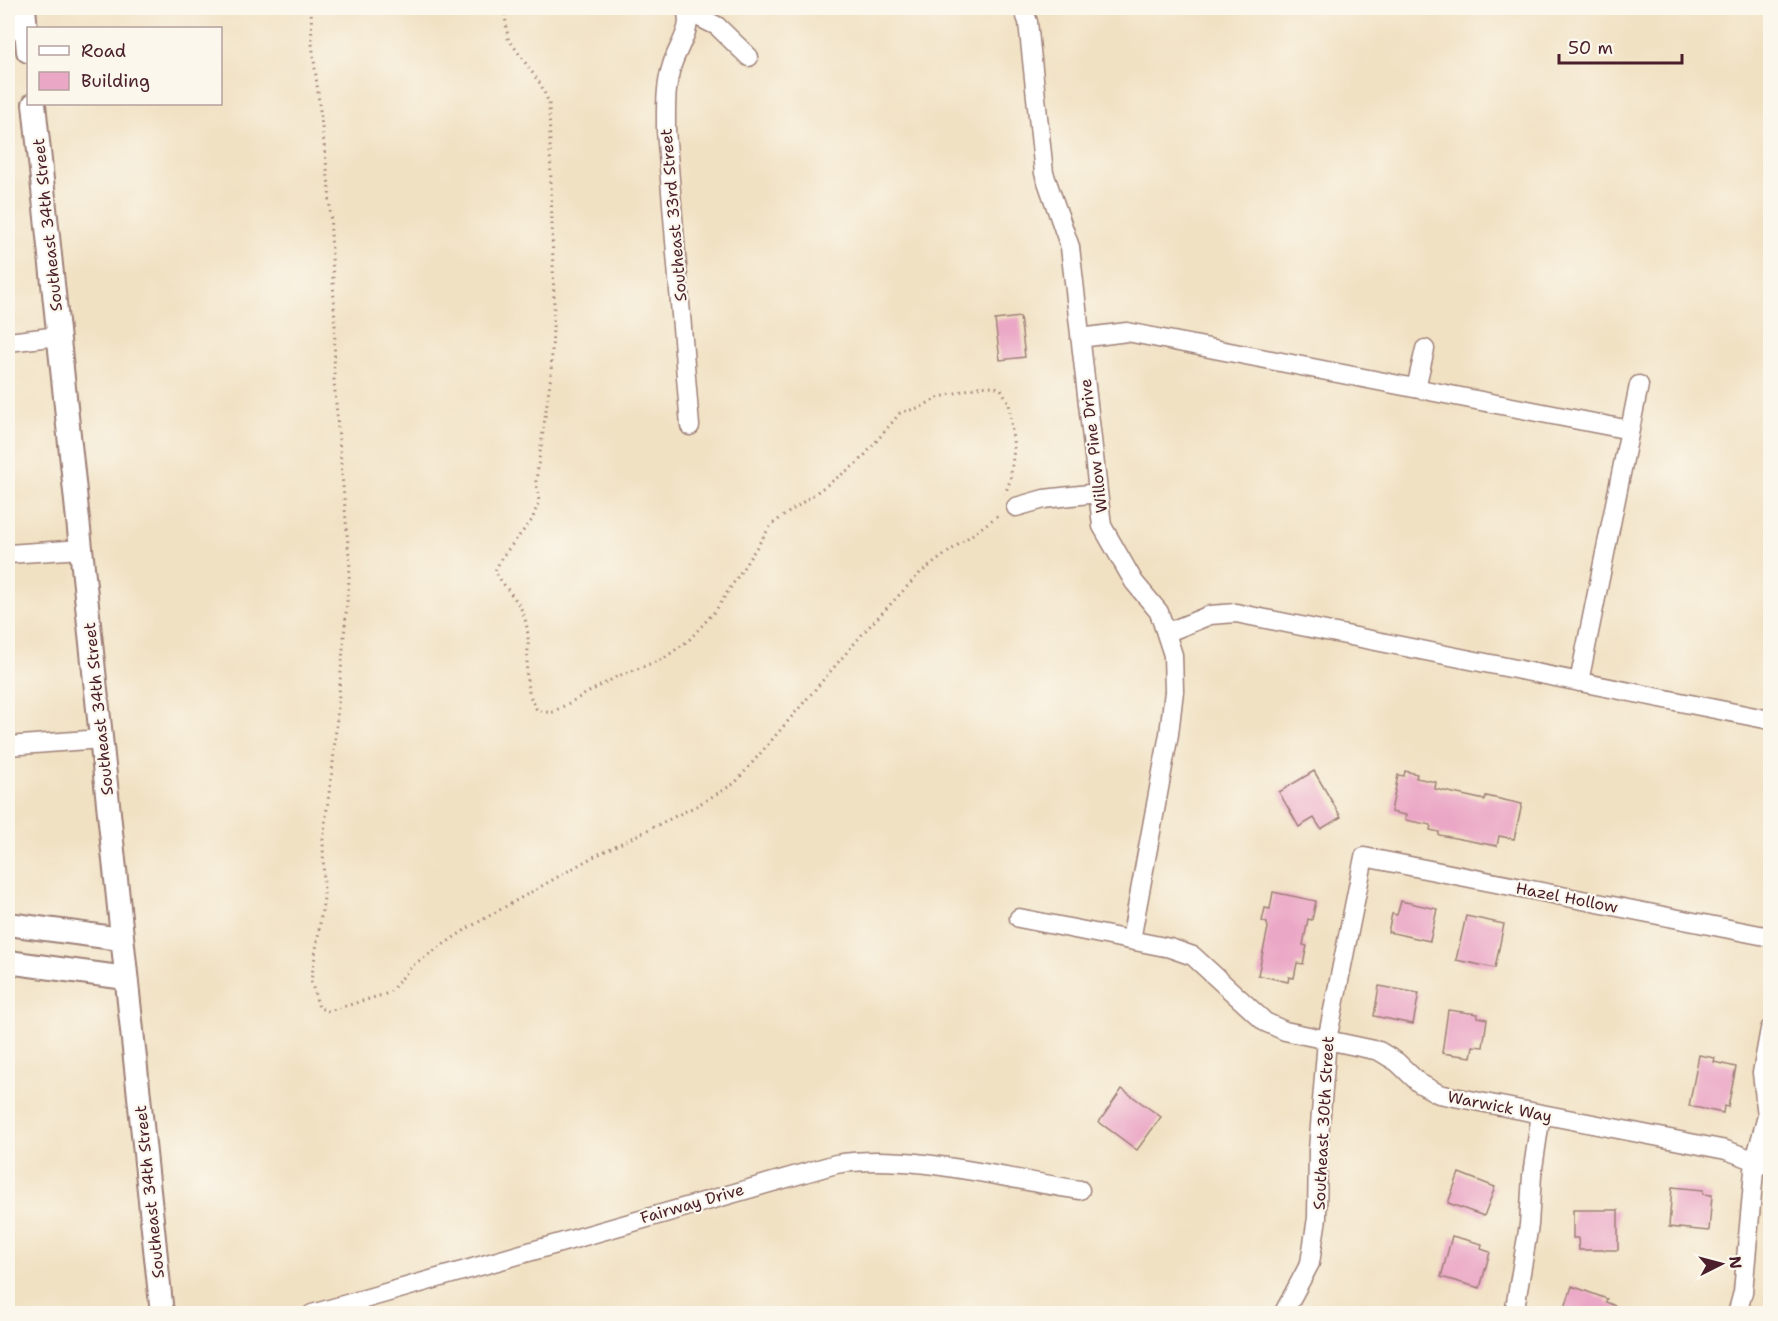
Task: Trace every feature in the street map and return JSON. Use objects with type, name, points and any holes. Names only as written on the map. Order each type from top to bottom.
[{"type":"street","name":"Willow Pine Drive","points":[[1023,8],[1028,22],[1044,173],[1070,248],[1102,526],[1134,582],[1159,612],[1173,655],[1171,712],[1131,940]]},
{"type":"street","points":[[688,9],[717,26],[749,57]]},
{"type":"street","name":"Southeast 33rd Street","points":[[688,9],[686,32],[672,65],[668,85],[666,130],[690,426]]},
{"type":"street","points":[[19,22],[27,48]]},
{"type":"street","name":"Southeast 34th Street","points":[[34,105],[162,1314]]},
{"type":"street","points":[[1080,338],[1127,332],[1630,430]]},
{"type":"street","points":[[8,342],[60,336]]},
{"type":"street","points":[[1416,388],[1425,349]]},
{"type":"street","points":[[1579,682],[1639,385]]},
{"type":"street","points":[[1016,507],[1044,499],[1098,493]]},
{"type":"street","points":[[8,554],[82,549]]},
{"type":"street","points":[[1166,633],[1210,615],[1236,613],[1770,720]]},
{"type":"street","points":[[8,747],[101,739]]},
{"type":"street","name":"Hazel Hollow","points":[[1364,857],[1770,937]]},
{"type":"street","name":"Southeast 30th Street","points":[[1283,1314],[1310,1263],[1317,1218],[1318,1150],[1327,1040],[1364,857]]},
{"type":"street","name":"Warwick Way","points":[[1019,918],[1170,948],[1193,956],[1265,1022],[1285,1031],[1378,1051],[1397,1062],[1419,1083],[1439,1094],[1726,1150],[1763,1163]]},
{"type":"street","points":[[8,924],[121,939]]},
{"type":"street","points":[[8,962],[126,978]]},
{"type":"street","points":[[1737,1314],[1743,1292],[1763,1163],[1767,1116],[1762,1073],[1770,1029]]},
{"type":"street","points":[[1514,1314],[1529,1225],[1532,1175],[1541,1114]]},
{"type":"street","name":"Fairway Drive","points":[[312,1314],[836,1164],[857,1161],[900,1162],[1080,1190]]},
{"type":"path","points":[[311,8],[314,66],[329,186],[335,326],[334,380],[350,568],[333,763],[323,838],[324,898],[311,981],[316,1004],[320,1008],[329,1011],[389,993],[413,965],[468,928],[591,858],[711,798],[735,783],[865,631],[920,573],[998,515],[1016,507]]},
{"type":"path","points":[[504,8],[508,38],[541,85],[549,103],[554,305],[551,375],[536,481],[539,501],[531,520],[495,567],[497,575],[523,612],[528,632],[525,680],[528,693],[537,710],[552,713],[616,677],[663,659],[689,640],[716,609],[771,525],[859,462],[881,439],[896,416],[921,407],[937,398],[977,387],[993,386],[1001,389],[1009,403],[1014,448],[1010,481],[998,515]]},
{"type":"building","points":[[1020,317],[1025,357],[1000,360],[995,320]]},
{"type":"building","points":[[1314,771],[1341,817],[1321,829],[1314,818],[1299,827],[1279,792]]},
{"type":"building","points":[[1405,771],[1417,774],[1416,778],[1436,782],[1435,789],[1485,800],[1486,796],[1522,804],[1514,839],[1499,836],[1497,846],[1439,835],[1439,832],[1430,830],[1431,825],[1405,820],[1406,815],[1391,812],[1398,775],[1404,776]]},
{"type":"building","points":[[1273,892],[1316,901],[1312,920],[1308,919],[1303,945],[1307,946],[1303,964],[1297,963],[1294,978],[1289,977],[1288,982],[1258,975],[1268,928],[1267,923],[1262,921],[1265,908],[1270,909]]},
{"type":"building","points":[[1401,901],[1437,909],[1430,941],[1388,932],[1392,914],[1397,915]]},
{"type":"building","points":[[1466,916],[1504,924],[1495,968],[1456,960]]},
{"type":"building","points":[[1379,986],[1419,993],[1413,1024],[1374,1016]]},
{"type":"building","points":[[1448,1010],[1478,1014],[1477,1017],[1487,1019],[1483,1047],[1473,1046],[1471,1057],[1442,1053]]},
{"type":"building","points":[[1699,1055],[1715,1058],[1714,1062],[1736,1067],[1728,1107],[1724,1106],[1723,1113],[1689,1106]]},
{"type":"building","points":[[1122,1089],[1161,1117],[1137,1150],[1099,1122]]},
{"type":"building","points":[[1459,1173],[1495,1187],[1484,1216],[1448,1203]]},
{"type":"building","points":[[1672,1187],[1703,1190],[1703,1194],[1712,1195],[1709,1231],[1669,1227]]},
{"type":"building","points":[[1573,1210],[1618,1210],[1618,1250],[1579,1250],[1578,1238],[1573,1238]]},
{"type":"building","points":[[1452,1236],[1482,1244],[1481,1249],[1490,1252],[1480,1288],[1441,1277]]},
{"type":"building","points":[[1572,1286],[1607,1299],[1606,1302],[1634,1314],[1563,1314]]}]
